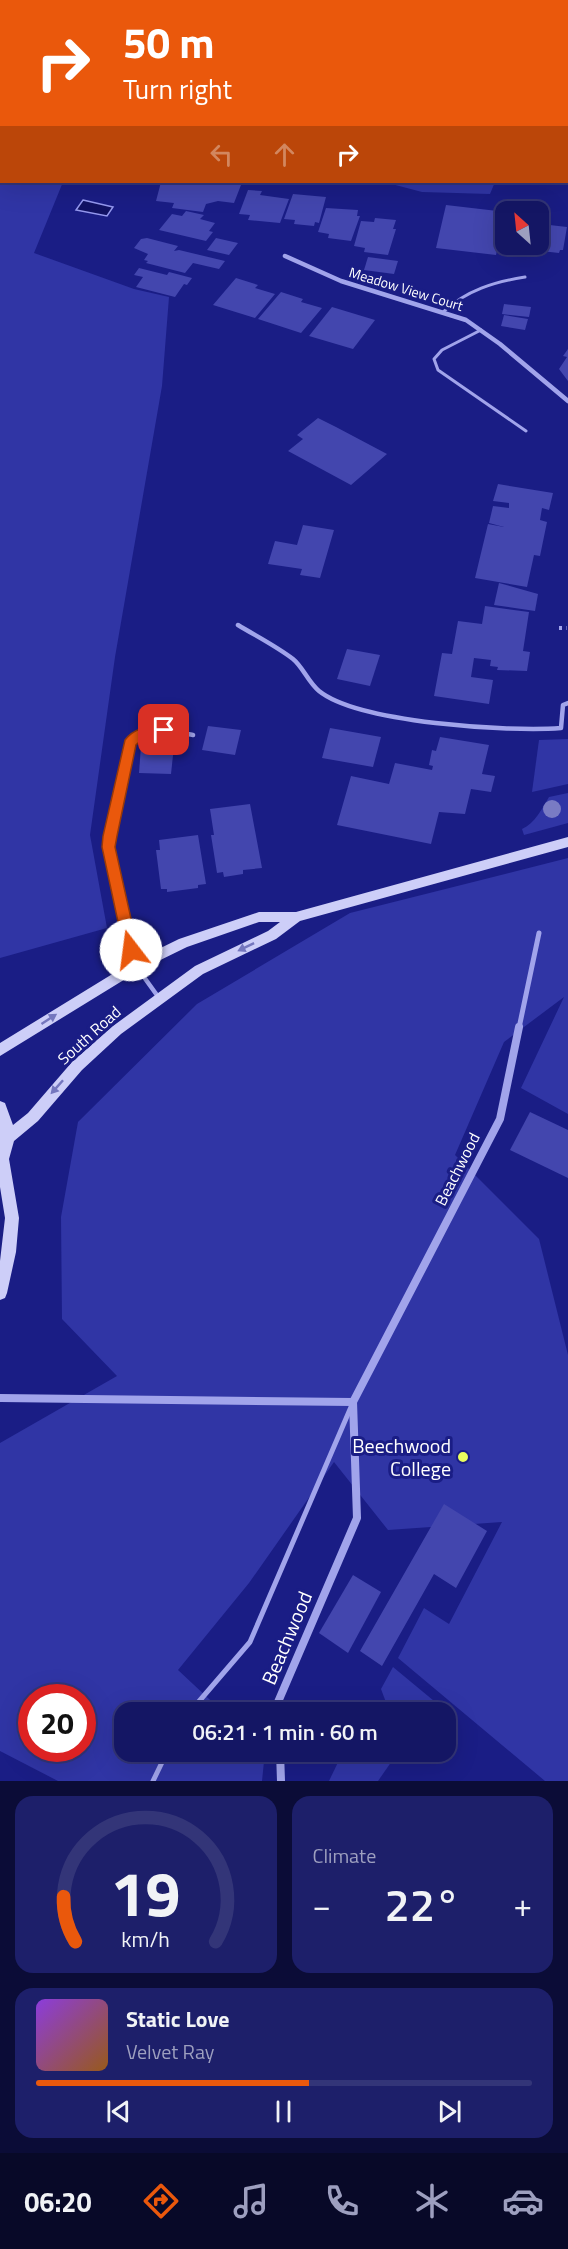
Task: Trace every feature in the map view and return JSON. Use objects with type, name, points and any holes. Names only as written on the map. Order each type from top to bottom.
[{"type":"main road","name":"South Road","points":[[0,1050],[136,966],[183,943],[259,917],[296,917],[568,842]]},
{"type":"main road","name":"South Road","points":[[8,1138],[33,1117],[77,1066],[117,1029],[199,970],[272,935],[296,917]]},
{"type":"main road","points":[[0,1107],[6,1118],[8,1138],[1,1160],[12,1218],[9,1252],[0,1293]]},
{"type":"street","name":"Meadow View Court","points":[[285,256],[341,281],[466,320],[568,401]]},
{"type":"street","name":"Beachwood","points":[[278,1702],[357,1518],[353,1402],[500,1119],[539,933]]},
{"type":"street","points":[[0,1398],[353,1402]]},
{"type":"street","points":[[280,1762],[281,1781]]},
{"type":"lane","points":[[443,312],[455,300],[476,288],[494,282],[525,277]]},
{"type":"lane","points":[[481,330],[442,350],[434,359],[438,370],[526,431]]},
{"type":"lane","points":[[238,625],[294,660],[319,692],[362,711],[447,724],[536,730],[561,728],[563,705],[568,703]]},
{"type":"lane","points":[[159,998],[136,966],[126,934],[109,847],[130,744],[135,736],[144,732],[164,730],[193,735]]},
{"type":"lane","points":[[198,1702],[250,1642],[353,1402]]},
{"type":"lane","points":[[153,1781],[162,1762]]},
{"type":"path","points":[[559,628],[567,628]]},
{"type":"shaded area","points":[[0,183],[63,183],[34,253],[134,289],[169,297],[162,386],[115,657],[90,835],[107,928],[0,958]]},
{"type":"shaded area","points":[[388,183],[495,183],[490,194],[422,192]]},
{"type":"shaded area","points":[[83,200],[113,207],[107,216],[76,210]]},
{"type":"shaded area","points":[[568,739],[568,784],[532,792],[539,740]]},
{"type":"shaded area","points":[[568,793],[568,823],[524,835],[522,829],[541,811],[549,797]]},
{"type":"shaded area","points":[[568,858],[568,1114],[521,1088],[564,997],[504,1042],[455,1155],[539,1239],[568,1355],[568,1781],[545,1781],[456,1707],[456,1702],[451,1702],[398,1658],[424,1608],[449,1624],[502,1522],[388,1530],[334,1462],[249,1583],[178,1670],[212,1702],[114,1702],[114,1762],[264,1762],[262,1781],[58,1781],[21,1762],[96,1762],[96,1684],[18,1684],[18,1760],[0,1751],[0,1443],[117,1376],[62,1319],[61,1217],[78,1122],[197,1004],[350,913]]},
{"type":"shaded area","points":[[393,1667],[434,1701],[386,1702],[381,1689]]},
{"type":"shaded area","points":[[338,1762],[391,1762],[378,1781],[329,1781]]},
{"type":"building","points":[[161,183],[247,183],[241,185],[234,203],[218,201],[206,204],[203,212],[172,208],[174,203],[156,201]]},
{"type":"building","points":[[248,190],[262,191],[260,195],[289,199],[280,223],[248,220],[250,215],[239,214]]},
{"type":"building","points":[[293,194],[326,197],[319,223],[315,222],[314,226],[294,224],[295,220],[284,219]]},
{"type":"building","points":[[446,205],[495,211],[495,255],[436,248]]},
{"type":"building","points":[[326,208],[358,210],[357,216],[360,216],[351,241],[328,238],[329,234],[318,232]]},
{"type":"building","points":[[186,211],[204,215],[200,219],[215,223],[209,231],[213,232],[206,241],[159,230],[172,214],[182,216]]},
{"type":"building","points":[[375,218],[396,220],[393,229],[396,229],[388,255],[364,252],[365,248],[354,246],[361,221],[374,222]]},
{"type":"building","points":[[549,225],[567,227],[563,250],[559,253],[549,252]]},
{"type":"building","points":[[147,238],[178,246],[174,251],[179,250],[225,261],[219,269],[193,263],[185,273],[146,263],[148,261],[144,260],[148,254],[134,248],[141,239]]},
{"type":"building","points":[[216,238],[238,243],[229,255],[207,250]]},
{"type":"building","points":[[368,257],[398,261],[394,274],[364,270]]},
{"type":"building","points":[[139,268],[192,278],[187,285],[184,284],[175,297],[136,287],[143,277],[134,275]]},
{"type":"building","points":[[236,278],[258,285],[255,288],[275,294],[255,318],[213,305]]},
{"type":"building","points":[[281,292],[303,299],[301,302],[322,308],[301,333],[258,319]]},
{"type":"building","points":[[504,304],[531,307],[529,317],[502,314]]},
{"type":"building","points":[[332,307],[375,320],[353,349],[309,336]]},
{"type":"building","points":[[504,315],[528,319],[525,330],[501,326]]},
{"type":"building","points":[[568,349],[568,381],[559,369],[567,357],[563,356]]},
{"type":"building","points":[[318,418],[387,454],[351,485],[288,451],[303,439],[297,435]]},
{"type":"building","points":[[498,484],[553,493],[549,510],[542,508],[540,520],[547,522],[540,556],[534,555],[527,587],[475,578],[488,524],[504,527],[489,523],[493,506],[509,508],[509,503],[493,501]]},
{"type":"building","points":[[303,525],[334,530],[320,578],[300,575],[302,569],[268,564],[275,541],[297,545]]},
{"type":"building","points":[[499,583],[538,594],[535,611],[494,605]]},
{"type":"building","points":[[485,606],[529,612],[523,651],[530,652],[527,671],[497,670],[498,667],[490,666],[491,660],[474,658],[471,677],[493,680],[489,704],[434,696],[442,653],[452,654],[458,621],[482,624]]},
{"type":"building","points":[[347,649],[380,655],[370,686],[337,679]]},
{"type":"building","points":[[208,726],[241,730],[235,755],[202,750]]},
{"type":"building","points":[[330,728],[381,737],[373,767],[322,758]]},
{"type":"building","points":[[440,737],[489,745],[482,774],[495,776],[491,792],[471,789],[465,814],[439,812],[431,844],[337,825],[351,776],[389,784],[395,763],[432,770],[433,766],[429,765],[432,750],[436,751]]},
{"type":"building","points":[[141,746],[174,746],[171,774],[139,773]]},
{"type":"building","points":[[250,804],[262,868],[243,870],[243,874],[224,877],[223,872],[217,873],[211,835],[214,835],[210,809]]},
{"type":"building","points":[[198,835],[206,884],[198,885],[198,888],[167,892],[167,889],[161,889],[156,850],[160,850],[159,840]]},
{"type":"building","points":[[530,1112],[568,1130],[568,1178],[510,1150]]},
{"type":"building","points":[[444,1504],[487,1531],[456,1588],[434,1574],[382,1666],[360,1651]]},
{"type":"building","points":[[353,1575],[381,1592],[348,1653],[319,1633]]},
{"type":"place","name":"Beechwood College","points":[[463,1457]]},
{"type":"route","points":[[131,950],[109,847],[110,836],[130,744],[135,736],[144,732],[164,730]]}]
